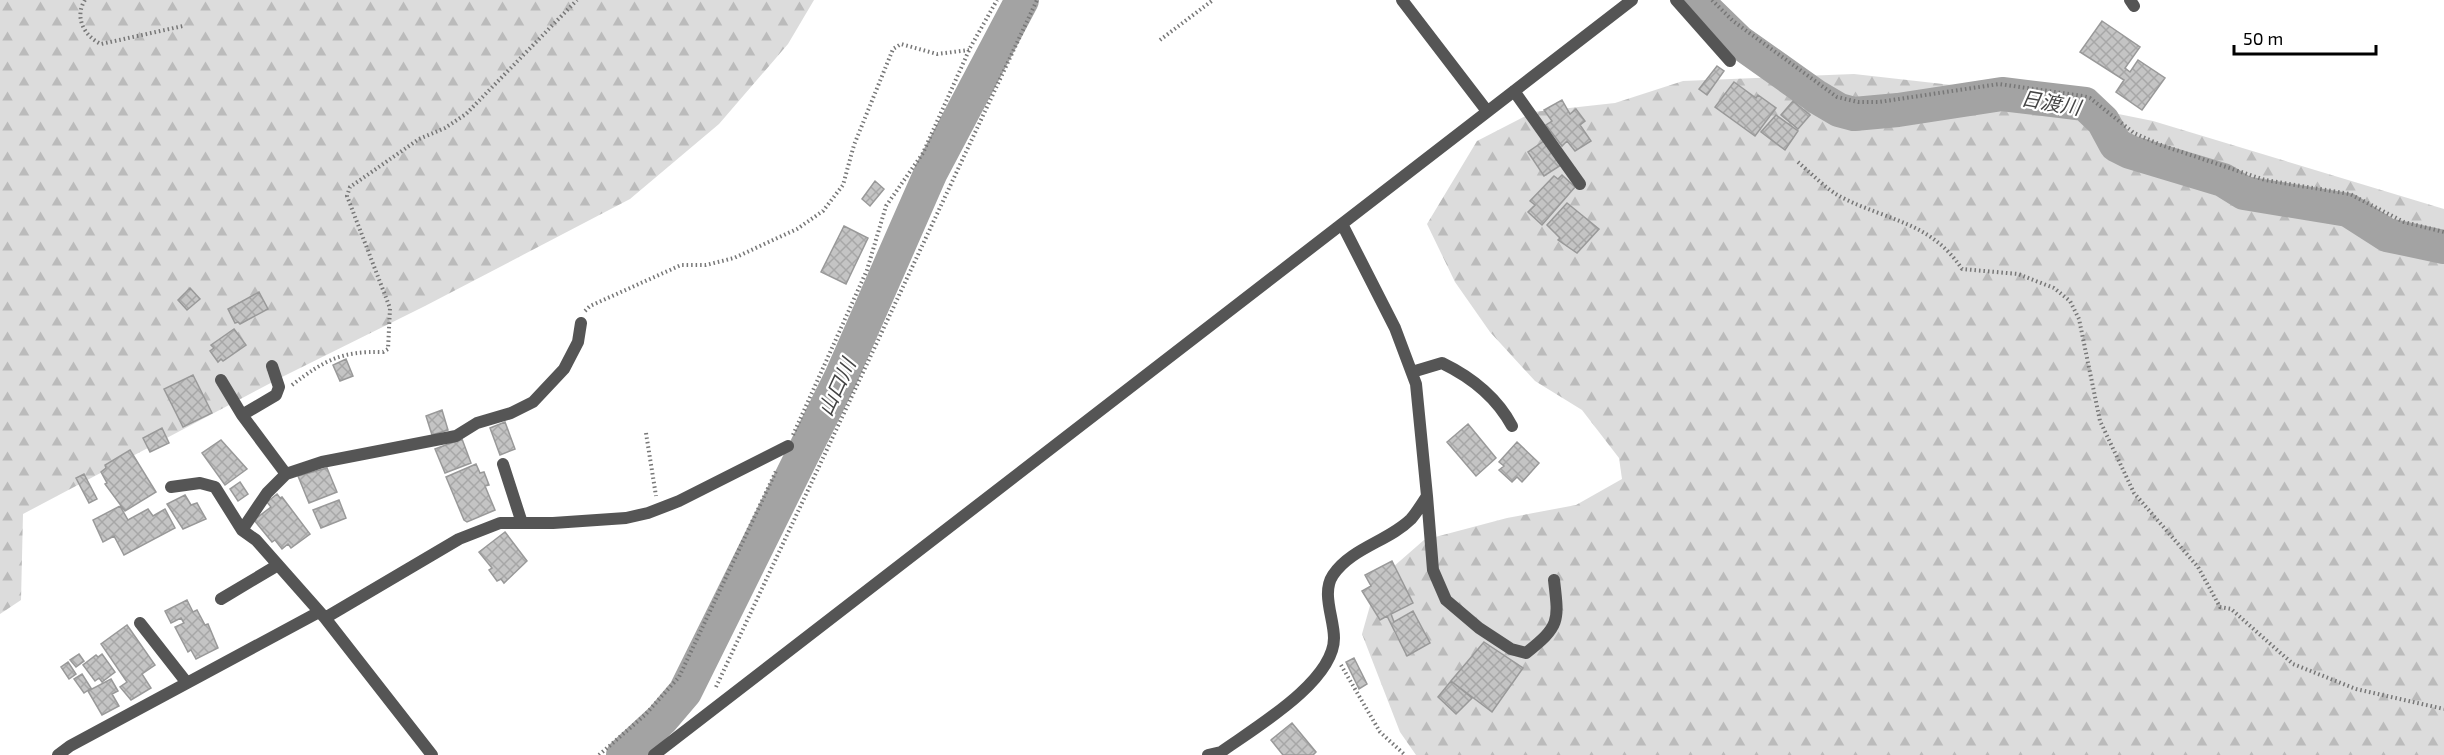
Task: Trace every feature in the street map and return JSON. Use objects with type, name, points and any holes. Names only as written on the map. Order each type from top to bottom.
[{"type":"street","points":[[1401,0],[1487,111]]},
{"type":"street","points":[[654,755],[1632,0]]},
{"type":"street","points":[[1676,0],[1731,61]]},
{"type":"street","points":[[1514,91],[1580,184]]},
{"type":"street","points":[[1342,224],[1395,328],[1416,384],[1433,570],[1446,600],[1479,628],[1511,649],[1526,653],[1547,637],[1559,616],[1554,580]]},
{"type":"street","points":[[242,530],[267,493],[286,474],[322,462],[456,436],[477,423],[511,413],[533,402],[564,369],[578,342],[581,323]]},
{"type":"street","points":[[1412,372],[1442,363],[1464,374],[1503,409],[1512,426]]},
{"type":"street","points":[[242,415],[276,395],[279,387],[272,366]]},
{"type":"street","points":[[222,381],[242,415],[286,474]]},
{"type":"street","points":[[58,755],[187,683],[322,615],[459,539],[501,523],[626,518],[658,509],[679,501],[788,446]]},
{"type":"street","points":[[503,464],[522,523]]},
{"type":"street","points":[[171,487],[200,483],[215,487],[242,530],[256,540],[322,615],[432,755]]},
{"type":"street","points":[[1208,755],[1221,752],[1300,695],[1328,662],[1334,640],[1327,587],[1334,574],[1354,556],[1410,520],[1427,496]]},
{"type":"street","points":[[221,599],[278,565]]},
{"type":"street","points":[[140,623],[187,683]]},
{"type":"path","points":[[84,0],[82,4],[83,30],[89,37],[101,44],[183,26]]},
{"type":"path","points":[[276,395],[323,362],[337,356],[351,352],[383,352],[388,349],[390,308],[347,196],[350,187],[419,139],[445,128],[466,114],[577,0]]},
{"type":"path","points":[[599,755],[645,715],[679,677],[788,446],[867,270],[885,206],[923,153],[969,50],[997,0]]},
{"type":"path","points":[[709,711],[712,693],[1037,0]]},
{"type":"path","points":[[1160,40],[1213,0]]},
{"type":"path","points":[[1712,0],[1733,21],[1837,97],[1858,102],[1879,102],[1999,84],[2083,96],[2090,98],[2134,133],[2161,145],[2265,180],[2350,194],[2404,222],[2444,232]]},
{"type":"path","points":[[581,323],[583,314],[590,306],[650,277],[681,265],[706,265],[734,258],[804,224],[831,203],[843,185],[854,145],[893,49],[902,45],[937,54],[969,50]]},
{"type":"path","points":[[1798,162],[1838,195],[1921,230],[1938,240],[1962,269],[2018,274],[2054,288],[2070,301],[2079,319],[2100,421],[2134,493],[2198,567],[2220,607],[2230,609],[2293,664],[2356,689],[2444,709]]},
{"type":"path","points":[[646,433],[658,509]]},
{"type":"path","points":[[1332,649],[1380,732],[1405,755]]},
{"type":"green space","points":[[0,0],[814,0],[788,44],[719,124],[630,199],[425,306],[284,376],[23,514],[21,600],[0,614]]},
{"type":"green space","points":[[1854,74],[2005,91],[2153,121],[2444,209],[2444,755],[1416,755],[1400,732],[1362,634],[1377,581],[1424,540],[1507,518],[1576,505],[1622,479],[1619,458],[1582,410],[1535,381],[1490,332],[1455,282],[1427,224],[1477,141],[1533,112],[1615,103],[1683,81]]},
{"type":"building","points":[[2102,21],[2140,47],[2125,68],[2130,72],[2138,60],[2165,78],[2142,110],[2116,92],[2124,80],[2080,52]]},
{"type":"building","points":[[1717,66],[1724,71],[1707,95],[1699,89]]},
{"type":"building","points":[[1734,82],[1756,98],[1758,95],[1776,108],[1755,136],[1715,107]]},
{"type":"building","points":[[1562,100],[1570,114],[1576,109],[1585,121],[1580,125],[1591,141],[1575,151],[1567,141],[1562,146],[1546,125],[1552,121],[1544,110]]},
{"type":"building","points":[[1793,101],[1810,115],[1798,129],[1781,115]]},
{"type":"building","points":[[1776,115],[1798,131],[1785,150],[1761,132]]},
{"type":"building","points":[[1544,141],[1561,165],[1544,176],[1528,152]]},
{"type":"building","points":[[1562,175],[1575,187],[1542,225],[1528,212],[1535,205],[1530,201],[1554,176],[1558,179]]},
{"type":"building","points":[[875,181],[884,189],[870,206],[862,199]]},
{"type":"building","points":[[1567,203],[1599,229],[1577,253],[1558,240],[1560,238],[1547,225]]},
{"type":"building","points":[[844,226],[868,238],[846,284],[821,272]]},
{"type":"building","points":[[190,288],[200,299],[187,310],[178,300]]},
{"type":"building","points":[[259,292],[268,309],[240,324],[235,323],[228,309]]},
{"type":"building","points":[[234,329],[246,345],[218,362],[210,351],[214,348],[211,345]]},
{"type":"building","points":[[346,359],[353,376],[340,381],[333,365]]},
{"type":"building","points":[[193,375],[212,413],[183,427],[164,389]]},
{"type":"building","points":[[442,410],[448,430],[432,435],[426,416]]},
{"type":"building","points":[[505,422],[515,449],[500,455],[490,428]]},
{"type":"building","points":[[1468,424],[1496,458],[1476,476],[1447,442]]},
{"type":"building","points":[[162,428],[169,443],[150,452],[143,438]]},
{"type":"building","points":[[462,439],[471,463],[445,473],[435,449]]},
{"type":"building","points":[[221,440],[247,469],[225,485],[202,453]]},
{"type":"building","points":[[1517,442],[1539,463],[1522,482],[1517,477],[1512,482],[1499,470],[1504,466],[1499,462]]},
{"type":"building","points":[[130,450],[156,492],[125,511],[105,484],[107,483],[101,472],[106,468],[105,465]]},
{"type":"building","points":[[476,464],[480,473],[484,472],[489,485],[485,486],[495,510],[467,522],[464,520],[446,477]]},
{"type":"building","points":[[327,468],[337,492],[309,503],[298,476]]},
{"type":"building","points":[[84,474],[97,499],[89,503],[76,478]]},
{"type":"building","points":[[240,482],[248,494],[238,501],[230,489]]},
{"type":"building","points":[[277,494],[280,498],[282,497],[310,534],[291,548],[288,544],[282,549],[275,540],[272,542],[254,520],[271,507],[267,502]]},
{"type":"building","points":[[185,495],[191,505],[197,503],[206,519],[183,529],[167,504]]},
{"type":"building","points":[[339,500],[346,518],[321,528],[313,510]]},
{"type":"building","points":[[120,506],[128,520],[148,509],[153,516],[165,509],[175,528],[124,555],[114,536],[103,542],[93,520]]},
{"type":"building","points":[[505,532],[527,561],[504,583],[501,579],[497,581],[489,570],[492,568],[479,552]]},
{"type":"building","points":[[1392,561],[1413,603],[1391,614],[1394,622],[1413,611],[1430,643],[1407,656],[1387,616],[1380,620],[1362,591],[1371,586],[1365,575]]},
{"type":"building","points":[[187,600],[193,612],[197,610],[205,625],[208,624],[218,648],[196,659],[191,650],[188,652],[175,627],[184,623],[181,618],[171,623],[165,611]]},
{"type":"building","points":[[127,625],[155,665],[142,674],[151,688],[131,700],[120,687],[127,682],[101,644]]},
{"type":"building","points":[[1484,642],[1523,668],[1492,712],[1451,681]]},
{"type":"building","points":[[79,654],[84,661],[76,667],[70,660]]},
{"type":"building","points":[[102,654],[115,672],[102,682],[99,678],[95,681],[83,665],[96,655],[98,657]]},
{"type":"building","points":[[1354,658],[1367,684],[1359,689],[1346,662]]},
{"type":"building","points":[[68,662],[76,674],[69,679],[61,667]]},
{"type":"building","points":[[82,674],[91,688],[84,693],[74,679]]},
{"type":"building","points":[[111,679],[118,691],[112,694],[119,706],[102,715],[88,691]]},
{"type":"building","points":[[1451,681],[1472,698],[1456,714],[1438,697]]},
{"type":"building","points":[[1292,723],[1316,752],[1313,755],[1283,755],[1271,740]]},
{"type":"waterway","name":"山口川","points":[[623,755],[662,719],[685,692],[841,377],[931,172],[1022,0]]},
{"type":"waterway","name":"日渡川","points":[[1696,0],[1738,41],[1839,110],[1854,114],[1898,110],[2002,94],[2085,104],[2103,121],[2116,145],[2130,152],[2223,180],[2244,193],[2348,210],[2387,235],[2444,247]]}]
